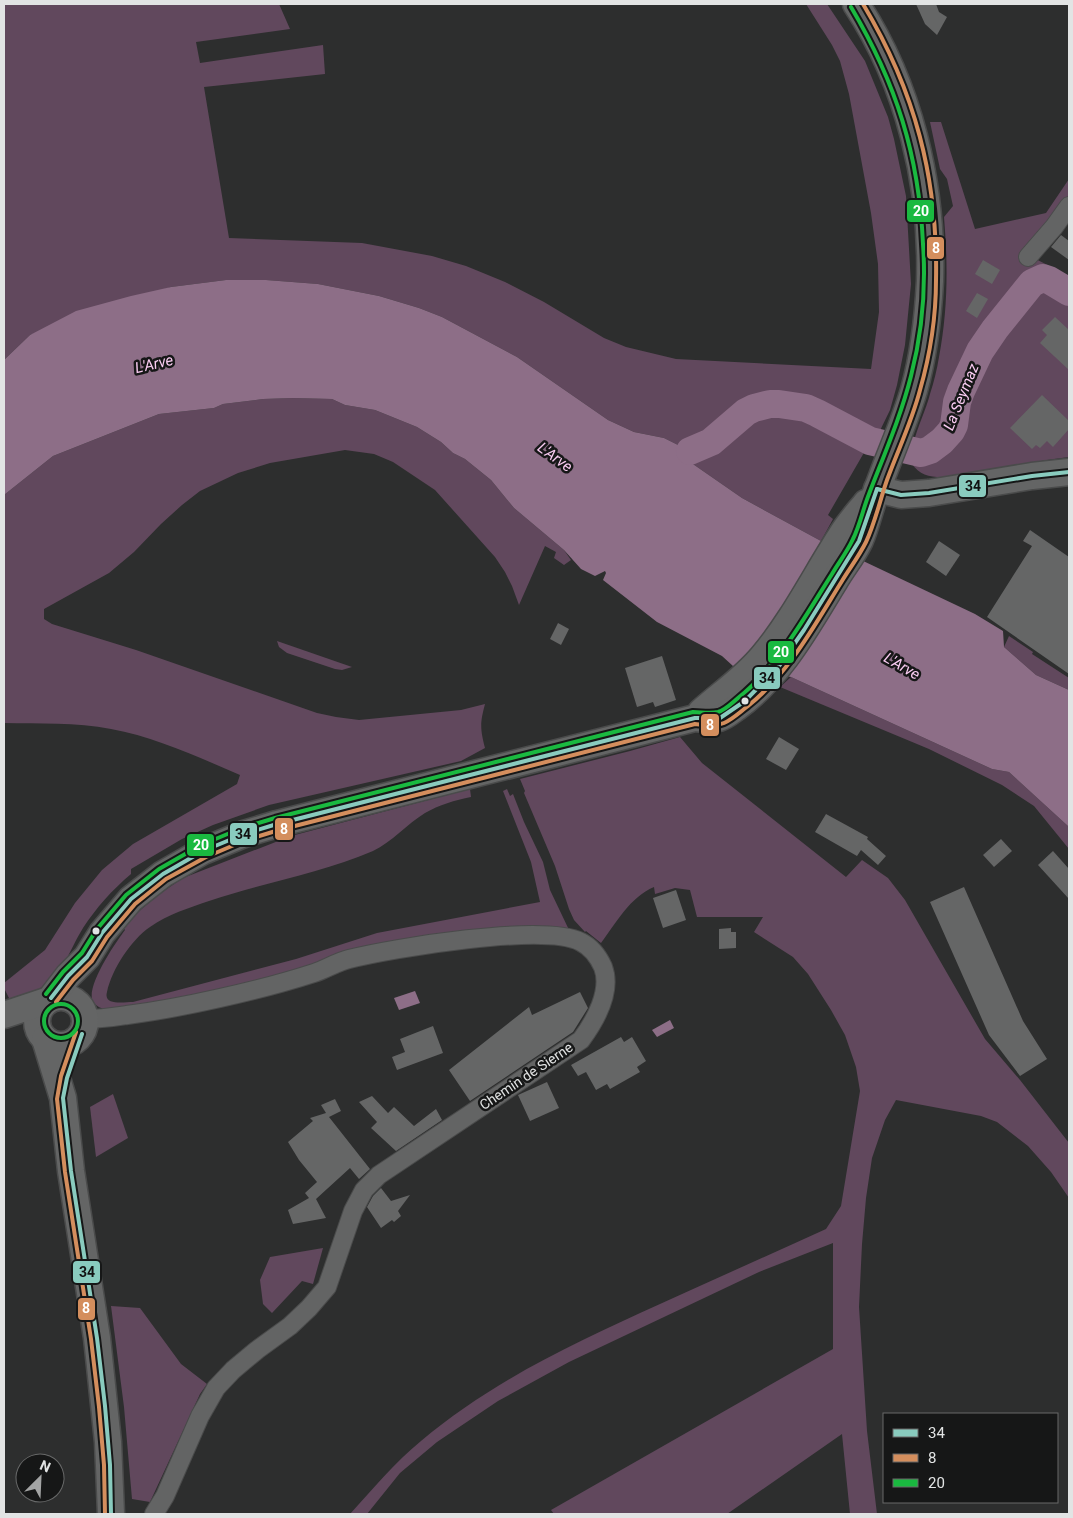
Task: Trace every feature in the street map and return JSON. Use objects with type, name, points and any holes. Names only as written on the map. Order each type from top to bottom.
[{"type":"main road","points":[[111,1514],[110,1465],[97,1338],[71,1171],[63,1098],[43,1036],[37,1025],[37,1016],[40,1008],[87,957],[102,933],[131,899],[163,874],[203,850],[277,824],[321,812],[701,717],[720,718],[751,696],[779,666],[804,630],[880,482],[905,417],[919,368],[927,324],[930,280],[928,219],[919,160],[906,110],[881,49],[856,4]]},
{"type":"main road","points":[[880,482],[901,494],[929,493],[1032,476],[1069,472]]},
{"type":"main road","points":[[701,717],[713,701],[738,682],[774,642],[798,605],[851,537]]},
{"type":"main road","points":[[63,1098],[83,1020],[82,995],[87,957]]},
{"type":"main road","points":[[4,1015],[60,996],[76,1001],[83,1020],[71,1043],[65,1045],[51,1043],[43,1036],[4,1021]]},
{"type":"street","points":[[1028,257],[1069,206]]},
{"type":"street","name":"Chemin de Sierne","points":[[83,1020],[162,1010],[217,999],[277,985],[347,960],[383,952],[458,941],[504,937],[548,935],[580,942],[592,950],[599,959],[604,975],[604,992],[597,1018],[581,1040],[379,1175],[364,1190],[353,1211],[327,1287],[290,1326],[245,1360],[216,1388],[200,1416],[154,1514]]},
{"type":"shaded area","points":[[4,4],[279,4],[290,29],[196,42],[200,63],[323,45],[325,74],[204,87],[229,238],[362,243],[432,256],[466,266],[505,282],[544,302],[604,338],[626,347],[676,359],[871,369],[879,312],[878,264],[871,213],[849,94],[840,61],[806,4],[827,4],[865,61],[888,117],[906,196],[911,284],[905,345],[890,410],[873,445],[869,444],[828,515],[833,519],[821,541],[742,498],[690,462],[690,451],[664,438],[634,432],[608,420],[517,357],[442,317],[379,296],[318,284],[266,280],[226,280],[171,287],[30,335],[4,360]]},
{"type":"shaded area","points":[[930,122],[941,122],[975,229],[1046,213],[1069,179],[1069,199],[1022,252],[1069,276],[1069,457],[942,477],[933,477],[925,474],[911,463],[912,447],[933,385],[942,339],[946,287],[944,217],[953,206],[947,179],[940,169]]},
{"type":"shaded area","points":[[263,399],[332,399],[345,405],[375,410],[417,427],[441,442],[453,453],[465,459],[491,480],[514,508],[564,550],[571,560],[564,565],[554,558],[556,552],[545,546],[519,605],[505,572],[495,557],[435,490],[393,462],[374,454],[345,450],[270,463],[238,473],[200,491],[182,505],[134,552],[109,573],[44,609],[44,619],[52,624],[136,650],[317,713],[336,717],[359,720],[461,710],[485,704],[481,726],[485,748],[461,761],[269,805],[213,825],[182,839],[131,869],[131,874],[105,899],[88,921],[49,985],[36,993],[11,1002],[4,988],[4,983],[45,950],[75,903],[102,870],[133,844],[237,784],[240,775],[176,748],[144,737],[111,729],[84,725],[4,723],[4,495],[53,456],[159,414],[214,408],[223,404]]},
{"type":"shaded area","points":[[1009,636],[1033,652],[1032,654],[1069,678],[1069,690],[1036,675],[1004,647]]},
{"type":"shaded area","points":[[277,641],[352,667],[342,670],[335,669],[287,653],[279,647]]},
{"type":"shaded area","points":[[791,677],[992,769],[1009,772],[1069,827],[1069,849],[1034,806],[1002,785],[929,749],[780,687]]},
{"type":"shaded area","points":[[680,737],[702,763],[846,877],[862,860],[888,878],[905,900],[985,1039],[1069,1143],[1069,1198],[1051,1172],[1028,1146],[997,1122],[981,1116],[896,1100],[885,1120],[872,1158],[866,1198],[859,1307],[867,1431],[877,1514],[850,1514],[842,1434],[727,1514],[554,1514],[551,1510],[833,1349],[833,1243],[759,1272],[569,1362],[498,1401],[437,1442],[400,1473],[367,1514],[350,1514],[411,1449],[448,1419],[506,1381],[597,1333],[826,1229],[841,1206],[860,1091],[856,1067],[845,1035],[808,974],[793,957],[754,932],[763,917],[697,917],[690,890],[675,888],[655,894],[654,887],[645,891],[624,911],[601,943],[585,932],[574,920],[555,866],[524,793],[525,791],[520,779]]},
{"type":"shaded area","points":[[470,789],[471,797],[447,803],[425,813],[387,843],[373,851],[333,866],[209,901],[157,922],[136,939],[123,956],[113,974],[107,992],[108,999],[115,1002],[133,1002],[296,959],[377,933],[540,902],[531,862],[503,791],[507,789],[510,796],[513,794],[543,862],[550,890],[570,932],[531,929],[286,974],[193,999],[107,1010],[93,1002],[93,986],[97,976],[125,930],[123,927],[158,895],[183,878],[291,836]]},
{"type":"shaded area","points":[[113,1094],[128,1138],[96,1157],[90,1107]]},
{"type":"shaded area","points":[[323,1248],[313,1284],[302,1281],[272,1313],[263,1304],[260,1280],[270,1257]]},
{"type":"shaded area","points":[[111,1306],[140,1308],[181,1364],[207,1384],[200,1394],[150,1502],[132,1499],[124,1407]]},
{"type":"water","name":"L'Arve","points":[[226,280],[266,280],[318,284],[379,296],[442,317],[517,357],[608,420],[634,432],[664,438],[690,451],[690,462],[742,498],[821,541],[975,614],[1003,631],[1004,647],[1036,675],[1069,690],[1069,827],[1009,772],[992,769],[791,677],[733,666],[722,656],[657,622],[603,580],[605,571],[595,576],[581,569],[564,550],[514,508],[491,480],[465,459],[453,453],[441,442],[417,427],[375,410],[345,405],[332,399],[293,398],[263,399],[223,404],[214,408],[159,414],[53,456],[4,495],[4,360],[30,335],[76,311],[171,287]]},
{"type":"water","points":[[415,991],[420,1003],[399,1010],[394,998]]},
{"type":"water","points":[[670,1020],[674,1028],[657,1037],[652,1030]]},
{"type":"building","points":[[916,4],[936,4],[939,12],[947,17],[937,35],[925,24]]},
{"type":"building","points":[[1061,235],[1069,241],[1069,260],[1051,247]]},
{"type":"building","points":[[983,260],[1000,270],[992,284],[975,274]]},
{"type":"building","points":[[977,293],[988,299],[977,318],[966,311]]},
{"type":"building","points":[[1055,317],[1069,330],[1069,370],[1040,343],[1047,335],[1042,330]]},
{"type":"building","points":[[1042,395],[1069,421],[1069,429],[1053,447],[1047,441],[1040,448],[1036,445],[1032,449],[1010,428]]},
{"type":"building","points":[[1030,530],[1069,557],[1069,674],[987,617],[1032,546],[1023,541]]},
{"type":"building","points":[[939,541],[960,555],[946,576],[926,562]]},
{"type":"building","points":[[558,623],[569,629],[561,645],[550,639]]},
{"type":"building","points":[[662,656],[676,700],[655,707],[653,702],[637,707],[625,668]]},
{"type":"building","points":[[779,737],[799,749],[786,770],[766,759]]},
{"type":"building","points":[[826,814],[868,837],[867,839],[886,856],[878,865],[861,850],[857,856],[815,832]]},
{"type":"building","points":[[1001,839],[1012,851],[994,867],[983,855]]},
{"type":"building","points":[[1053,851],[1069,869],[1069,899],[1038,865]]},
{"type":"building","points":[[964,887],[1023,1021],[1047,1059],[1020,1076],[989,1035],[930,902]]},
{"type":"building","points":[[676,890],[686,920],[663,928],[653,898]]},
{"type":"building","points":[[731,928],[731,932],[736,932],[736,948],[719,949],[719,929]]},
{"type":"building","points":[[580,992],[588,1008],[573,1032],[470,1101],[449,1070],[529,1007],[532,1015]]},
{"type":"building","points":[[433,1026],[443,1053],[397,1070],[392,1057],[405,1052],[400,1039]]},
{"type":"building","points":[[621,1037],[624,1042],[632,1037],[646,1061],[637,1067],[640,1072],[610,1089],[607,1084],[596,1090],[586,1072],[578,1076],[571,1065]]},
{"type":"building","points":[[547,1082],[559,1108],[530,1121],[518,1095]]},
{"type":"building","points":[[372,1096],[388,1113],[394,1107],[414,1126],[436,1109],[442,1120],[396,1151],[371,1128],[377,1122],[359,1102]]},
{"type":"building","points":[[335,1099],[341,1111],[329,1117],[370,1169],[359,1179],[350,1168],[316,1199],[326,1218],[293,1224],[288,1210],[309,1198],[305,1193],[317,1182],[299,1160],[288,1142],[313,1121],[310,1118],[326,1113],[321,1105]]},
{"type":"building","points":[[381,1188],[391,1201],[410,1195],[398,1211],[401,1216],[394,1222],[392,1220],[381,1228],[367,1207],[373,1196]]},
{"type":"waterway","name":"La Seymaz","points":[[690,451],[711,442],[746,412],[770,404],[806,408],[870,441],[921,453],[930,450],[951,431],[954,425],[957,402],[980,351],[1032,283],[1043,278],[1069,292]]},
{"type":"transit line","name":"8","points":[[56,1002],[73,980],[92,961],[107,937],[135,904],[166,879],[206,857],[246,840],[279,830],[695,724],[721,724],[748,706],[776,679],[800,648],[866,542],[917,402],[927,363],[934,322],[936,242],[933,206],[920,136],[897,69],[863,4]]},
{"type":"transit line","name":"20","points":[[46,994],[63,972],[82,953],[97,929],[126,895],[159,869],[201,845],[242,828],[275,818],[693,712],[718,712],[753,685],[766,671],[790,640],[851,544],[902,406],[915,360],[920,327],[924,260],[921,211],[910,150],[893,92],[867,35],[851,7]]},
{"type":"transit line","name":"34","points":[[877,489],[901,495],[929,493],[1032,476],[1069,472]]},
{"type":"transit line","name":"34","points":[[51,998],[68,976],[87,957],[102,933],[131,899],[163,874],[203,851],[244,834],[277,824],[695,718],[720,718],[745,701],[779,666],[804,630],[859,541],[877,489]]},
{"type":"transit line","name":"20","points":[[61,1004],[68,1005],[73,1009],[77,1014],[78,1021],[77,1028],[73,1033],[68,1037],[61,1038],[54,1037],[49,1033],[45,1028],[44,1021],[45,1014],[49,1009],[54,1005],[61,1004]]},
{"type":"transit line","name":"8","points":[[76,1032],[61,1076],[57,1099],[65,1172],[91,1339],[99,1407],[104,1465],[105,1514]]},
{"type":"transit line","name":"34","points":[[82,1034],[67,1078],[63,1098],[71,1171],[97,1338],[105,1406],[110,1465],[111,1514]]}]
